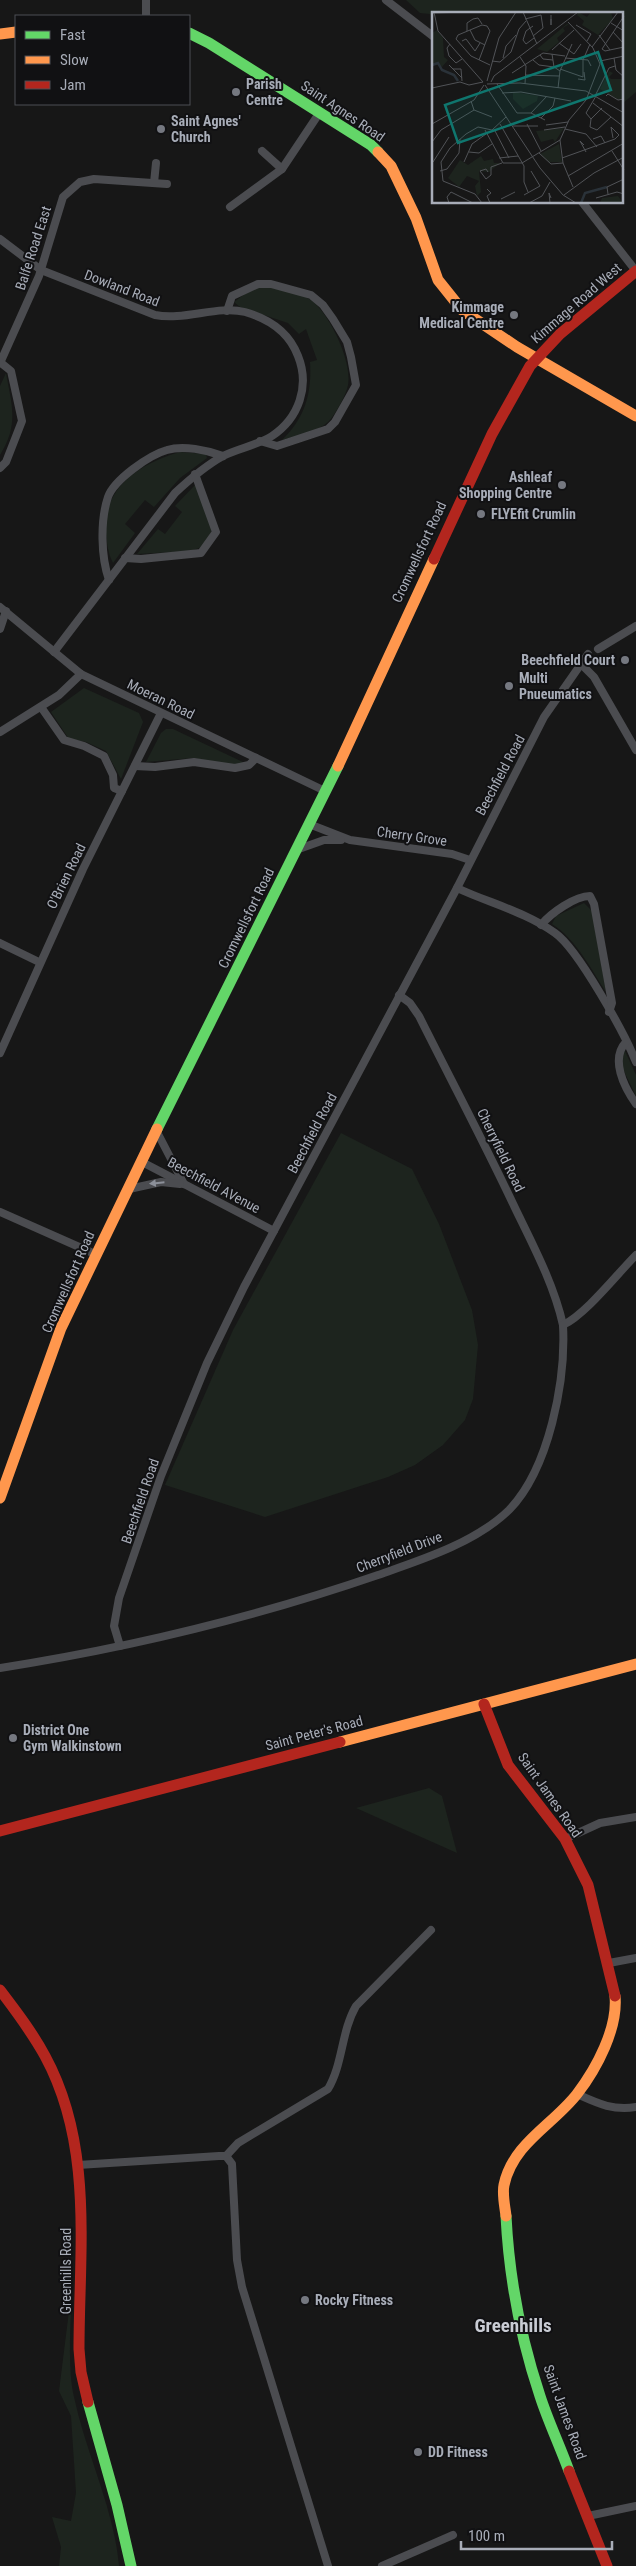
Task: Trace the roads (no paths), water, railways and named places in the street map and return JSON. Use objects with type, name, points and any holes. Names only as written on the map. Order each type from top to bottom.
[{"type":"main road","points":[[0,34],[15,32]]},
{"type":"main road","name":"Saint Agnes Road","points":[[190,33],[209,42],[371,145],[391,166],[416,218],[438,280],[462,310],[536,358],[636,416]]},
{"type":"main road","name":"Kimmage Road West","points":[[536,358],[560,334],[636,271]]},
{"type":"main road","name":"Cromwellsfort Road","points":[[0,1498],[61,1328],[95,1254],[129,1189],[325,791],[492,434],[518,384],[536,358]]},
{"type":"main road","name":"Saint Peter's Road","points":[[0,1831],[636,1664]]},
{"type":"main road","name":"Saint James Road","points":[[484,1704],[508,1765],[566,1839],[588,1885],[609,1963],[615,1994],[613,2027],[604,2048],[577,2094],[528,2141],[514,2162],[504,2186],[504,2221],[512,2280],[540,2396],[607,2566]]},
{"type":"main road","name":"Greenhills Road","points":[[0,1990],[34,2037],[55,2075],[68,2112],[78,2165],[82,2207],[80,2370],[86,2399],[122,2522],[131,2566]]},
{"type":"street","points":[[146,0],[146,15]]},
{"type":"street","points":[[386,0],[432,35]]},
{"type":"street","points":[[230,207],[282,169],[320,112]]},
{"type":"street","points":[[262,151],[282,169]]},
{"type":"street","points":[[156,163],[154,183],[167,184]]},
{"type":"street","name":"Balfe Road East","points":[[0,468],[6,462],[22,421],[11,371],[0,362],[41,270],[63,197],[80,182],[94,179],[154,183]]},
{"type":"street","points":[[584,204],[636,271]]},
{"type":"street","name":"Dowland Road","points":[[0,239],[41,270],[155,315],[170,318],[227,311],[243,312],[262,318],[285,332],[293,343],[300,362],[303,378],[302,400],[291,418],[272,436],[223,456],[195,474],[175,493],[54,652]]},
{"type":"street","name":"Dowland Road","points":[[227,311],[232,296],[258,284],[271,284],[311,295],[323,305],[333,319],[347,342],[351,357],[356,385],[339,416],[328,429],[277,446],[260,441]]},
{"type":"street","points":[[109,580],[106,571],[103,518],[108,496],[113,487],[125,476],[167,450],[193,449],[223,456]]},
{"type":"street","points":[[125,558],[141,560],[201,553],[216,532],[195,474]]},
{"type":"street","points":[[0,629],[3,609]]},
{"type":"street","name":"Moeran Road","points":[[3,609],[81,674],[325,791]]},
{"type":"street","points":[[598,649],[636,626]]},
{"type":"street","name":"Beechfield Road","points":[[120,1646],[114,1626],[118,1598],[161,1476],[207,1363],[274,1231],[457,888],[544,717],[588,654]]},
{"type":"street","points":[[580,663],[594,677],[636,750]]},
{"type":"street","points":[[0,732],[60,695],[81,674]]},
{"type":"street","points":[[41,707],[64,740],[84,746],[104,756],[113,776],[114,788],[122,792]]},
{"type":"street","name":"O'Brien Road","points":[[0,1052],[39,962],[161,713]]},
{"type":"street","points":[[135,766],[154,767],[194,762],[235,768],[249,765],[256,758]]},
{"type":"street","name":"Cherry Grove","points":[[309,824],[350,840]]},
{"type":"street","name":"Cherry Grove","points":[[296,850],[324,840],[350,840],[452,854],[470,860]]},
{"type":"street","points":[[457,888],[556,933],[572,950],[636,1062]]},
{"type":"street","points":[[541,925],[546,918],[573,902],[584,896],[590,896],[594,904],[612,1003],[609,1012]]},
{"type":"street","points":[[0,943],[39,962]]},
{"type":"street","name":"Cherryfield Road","points":[[400,995],[413,1006],[419,1016],[478,1129],[541,1263],[559,1309],[563,1326]]},
{"type":"street","points":[[626,1042],[619,1050],[616,1062],[636,1104]]},
{"type":"street","points":[[157,1132],[184,1184]]},
{"type":"street","name":"Beechfield AVenue","points":[[142,1162],[274,1231]]},
{"type":"street","points":[[129,1189],[160,1182],[184,1184]]},
{"type":"street","points":[[0,1212],[95,1254]]},
{"type":"street","points":[[563,1326],[599,1294],[636,1255]]},
{"type":"street","name":"Cherryfield Drive","points":[[0,1668],[120,1646],[343,1587],[407,1565],[466,1539],[492,1524],[510,1509],[522,1492],[535,1468],[549,1434],[560,1395],[563,1326]]},
{"type":"street","points":[[566,1839],[600,1824],[636,1817]]},
{"type":"street","points":[[78,2165],[226,2156],[238,2143],[328,2090],[334,2080],[349,2018],[356,2006],[431,1930]]},
{"type":"street","points":[[609,1963],[636,1958]]},
{"type":"street","points":[[577,2094],[610,2108],[620,2110],[636,2107]]},
{"type":"street","points":[[226,2156],[232,2164],[237,2260],[242,2287],[328,2566]]},
{"type":"street","points":[[588,2516],[636,2506]]},
{"type":"street","points":[[382,2566],[453,2535]]},
{"type":"place","name":"Parish Centre","points":[[236,92]]},
{"type":"place","name":"Saint Agnes' Church","points":[[161,129]]},
{"type":"place","name":"Kimmage Medical Centre","points":[[514,315]]},
{"type":"place","name":"Ashleaf Shopping Centre","points":[[562,485]]},
{"type":"place","name":"FLYEfit Crumlin","points":[[481,514]]},
{"type":"place","name":"Beechfield Court","points":[[625,660]]},
{"type":"place","name":"Multi Pnueumatics","points":[[509,686]]},
{"type":"place","name":"District One Gym Walkinstown","points":[[13,1738]]},
{"type":"place","name":"Rocky Fitness","points":[[305,2300]]},
{"type":"place","name":"DD Fitness","points":[[418,2452]]},
{"type":"district","name":"Greenhills","points":[[513,2325]]}]
